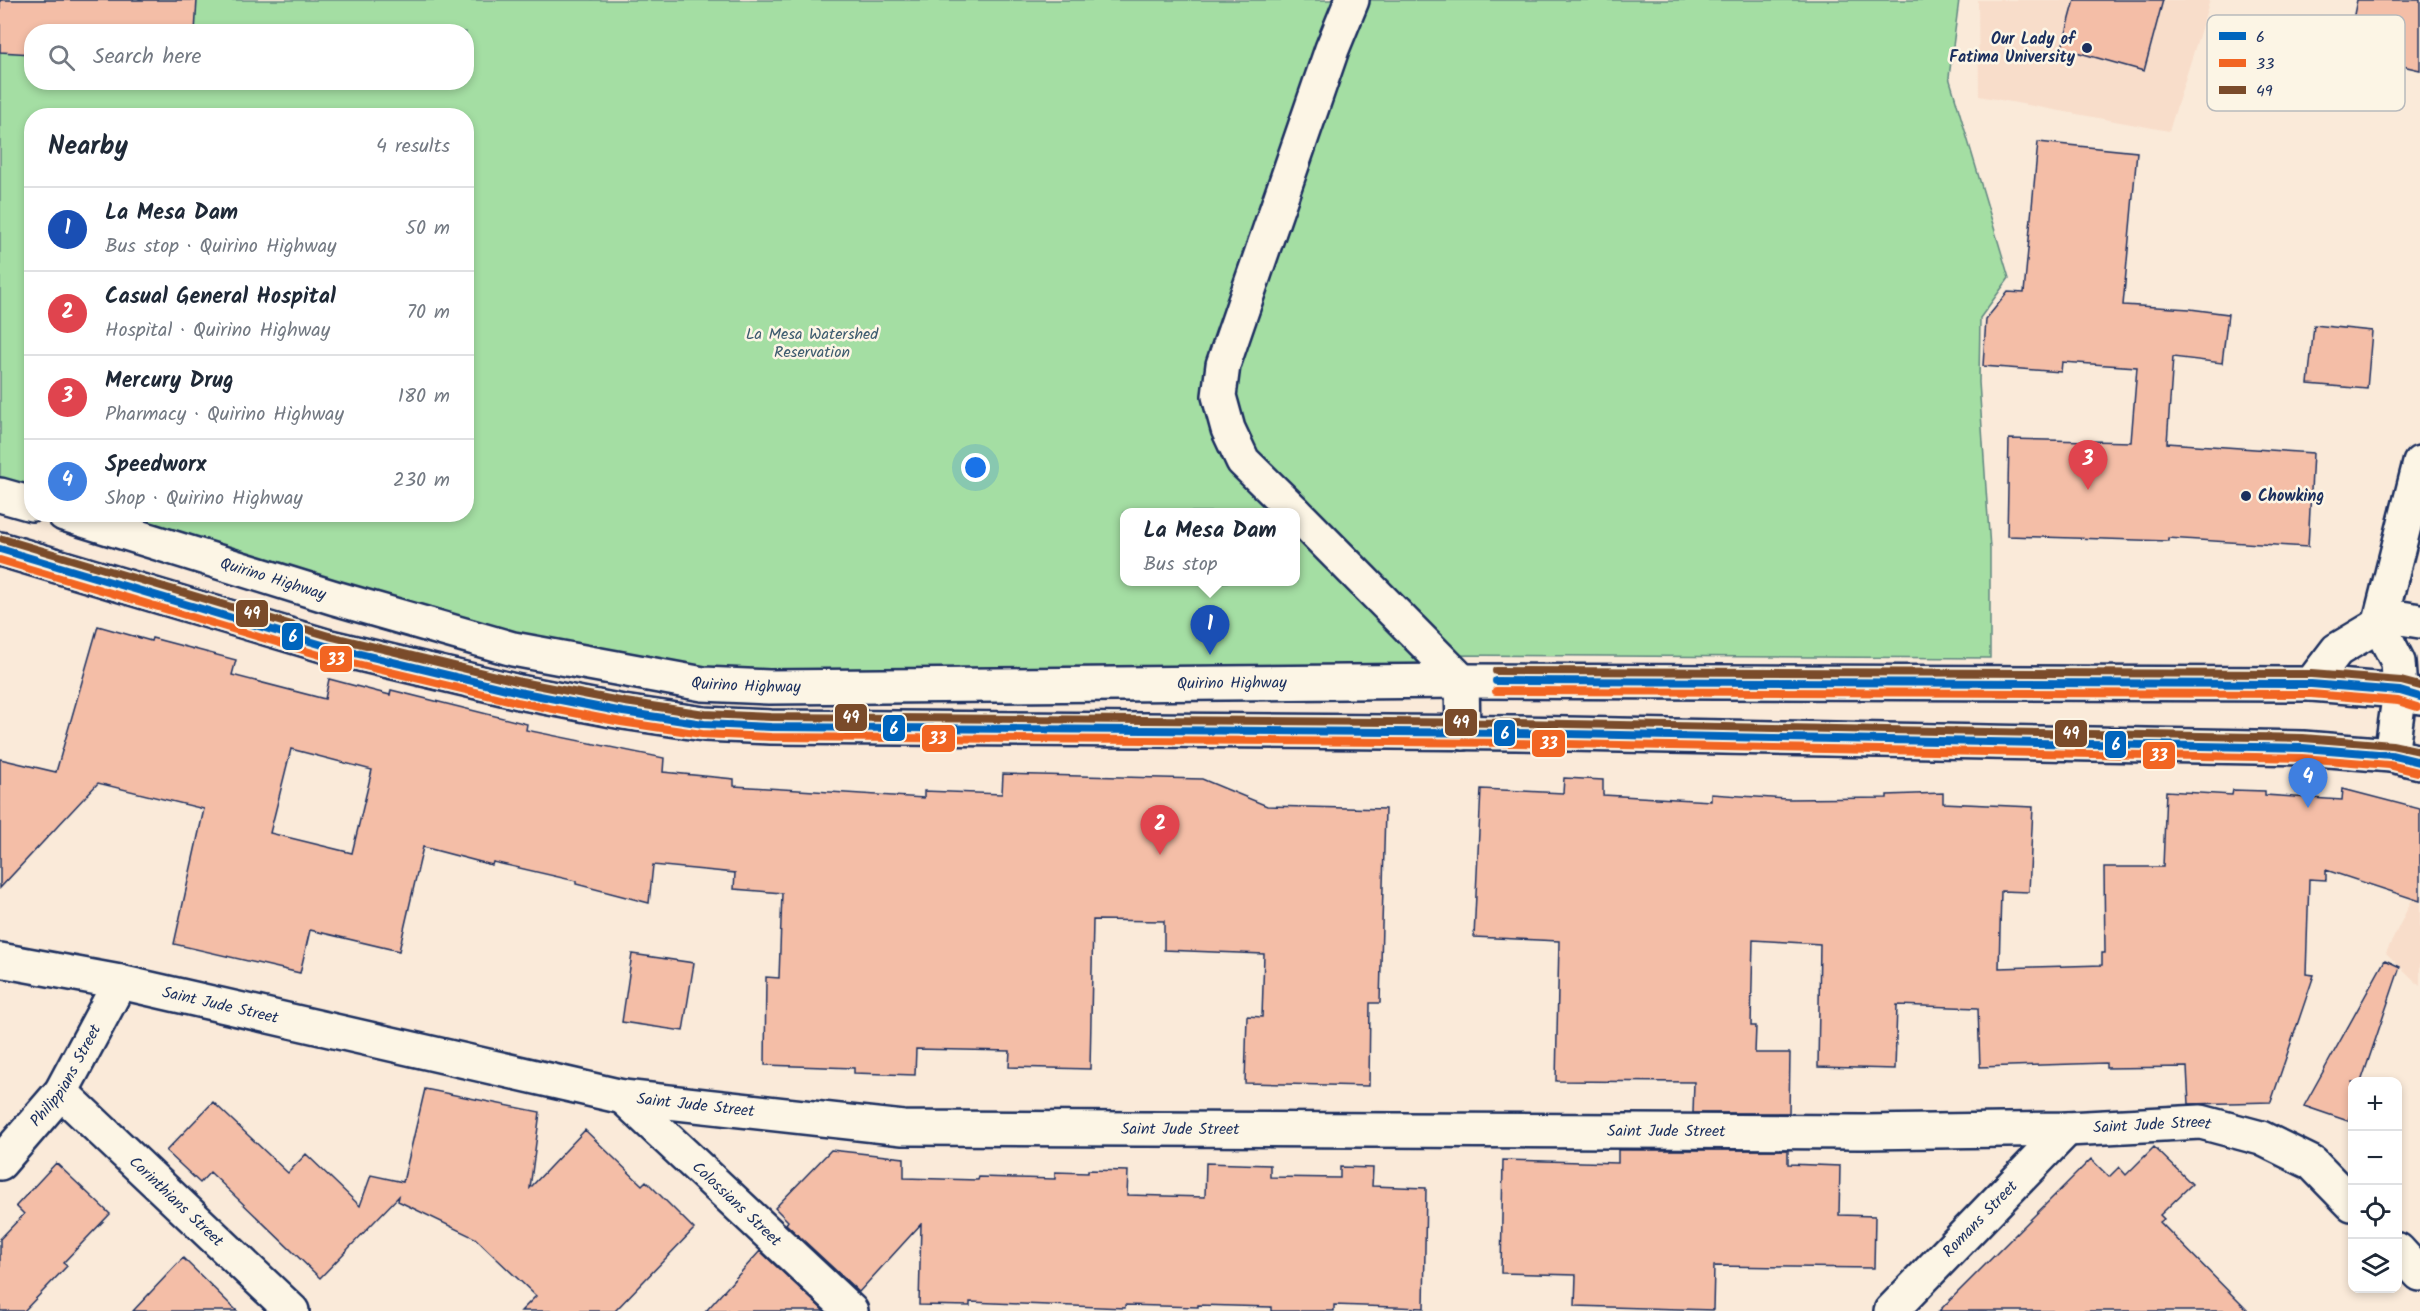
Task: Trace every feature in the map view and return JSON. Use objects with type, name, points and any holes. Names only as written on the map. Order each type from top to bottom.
[{"type":"street","points":[[1290,508],[1243,461],[1228,429],[1219,396],[1227,354],[1332,50],[1352,0]]},
{"type":"street","points":[[0,549],[326,646],[519,692],[623,712],[704,724],[771,727],[1463,733],[2302,748],[2405,759],[2410,694],[2380,620],[2420,463]]},
{"type":"street","points":[[0,495],[24,502]]},
{"type":"street","points":[[1300,518],[1462,681],[1463,733]]},
{"type":"street","name":"Quirino Highway","points":[[90,522],[335,598],[513,649],[704,684],[781,687],[1462,681],[2311,684],[2410,694]]},
{"type":"street","points":[[2311,684],[2337,650],[2380,620],[2420,621]]},
{"type":"street","name":"Saint Jude Street","points":[[0,960],[120,982],[623,1097],[903,1128],[1863,1132],[2067,1129],[2201,1122],[2261,1138],[2312,1163],[2348,1200]]},
{"type":"street","name":"Philippians Street","points":[[0,1163],[61,1092],[120,982]]},
{"type":"street","name":"Corinthians Street","points":[[61,1092],[292,1311]]},
{"type":"street","name":"Colossians Street","points":[[623,1097],[851,1311]]},
{"type":"street","name":"Romans Street","points":[[1891,1311],[2067,1129]]},
{"type":"street","points":[[2402,1255],[2420,1274]]},
{"type":"shaded area","name":"Our Lady of Fatima University","points":[[1978,0],[2210,0],[2169,131],[1979,96]]},
{"type":"shaded area","points":[[2420,883],[2420,986],[2386,953]]},
{"type":"green space","name":"La Mesa Watershed Reservation","points":[[0,0],[1959,0],[1949,77],[2009,278],[1980,318],[1979,382],[1990,549],[1990,658],[1435,655],[1462,681],[703,684],[90,522],[474,522],[474,108],[24,108],[24,502],[0,495]]},
{"type":"building","points":[[0,0],[197,0],[196,24],[24,24],[24,54],[0,52]]},
{"type":"building","points":[[2075,0],[2163,0],[2144,71],[2062,48]]},
{"type":"building","points":[[2357,0],[2420,0],[2420,70],[2405,67],[2405,15],[2354,15]]},
{"type":"building","points":[[2038,142],[2137,152],[2123,305],[2228,314],[2222,363],[2173,357],[2167,443],[2313,453],[2308,547],[2168,538],[2168,541],[2007,536],[2009,439],[2131,442],[2137,367],[2062,362],[2061,372],[1983,366],[1986,319],[2008,292],[2024,293]]},
{"type":"building","points":[[2314,325],[2372,331],[2367,389],[2308,384]]},
{"type":"building","points":[[98,626],[151,641],[152,638],[236,660],[232,675],[325,699],[329,679],[390,695],[391,690],[527,724],[526,730],[664,758],[663,772],[734,779],[734,786],[924,798],[924,791],[1002,794],[1003,774],[1202,779],[1267,806],[1385,809],[1380,1003],[1370,1003],[1369,1086],[1245,1083],[1247,1016],[1262,1017],[1264,954],[1164,950],[1164,921],[1093,920],[1090,1069],[1009,1067],[1010,1051],[916,1049],[915,1075],[854,1073],[854,1068],[765,1065],[766,977],[779,978],[782,893],[734,889],[735,873],[653,865],[649,903],[576,884],[576,881],[493,862],[492,865],[423,847],[399,951],[310,930],[300,973],[174,944],[204,809],[98,783],[0,888],[0,759],[56,772]],"holes":[[[291,749],[372,770],[352,853],[270,833]]]},
{"type":"building","points":[[1564,778],[1603,780],[1603,795],[1711,801],[1711,794],[1788,799],[1887,798],[1887,795],[1943,793],[1943,803],[2033,807],[2029,892],[2001,891],[1999,968],[2102,965],[2102,953],[2105,953],[2104,867],[2163,867],[2166,791],[2232,795],[2233,790],[2265,791],[2265,795],[2342,800],[2343,789],[2420,809],[2420,901],[2326,870],[2326,880],[2309,879],[2306,974],[2314,975],[2271,1102],[2189,1104],[2187,1067],[2106,1068],[2106,1063],[1980,1067],[1978,1008],[1897,1005],[1895,1069],[1818,1067],[1820,944],[1753,940],[1751,1026],[1756,1026],[1755,1053],[1790,1053],[1789,1113],[1693,1113],[1694,1082],[1556,1081],[1559,941],[1474,937],[1481,789],[1563,793]]},
{"type":"building","points":[[632,954],[694,963],[683,1031],[622,1022]]},
{"type":"building","points":[[2385,960],[2400,967],[2363,1077],[2348,1077],[2348,1121],[2304,1106]]},
{"type":"building","points":[[425,1089],[540,1112],[530,1188],[585,1130],[642,1185],[646,1181],[694,1229],[615,1311],[521,1311],[536,1296],[475,1238],[398,1201],[399,1196],[320,1278],[210,1172],[200,1183],[166,1151],[213,1102],[288,1173],[306,1154],[360,1206],[371,1175],[403,1182]]},
{"type":"building","points":[[2154,1147],[2192,1184],[2160,1215],[2164,1219],[2160,1222],[2248,1311],[1939,1311],[2091,1159],[2109,1177],[2119,1167],[2126,1175]]},
{"type":"building","points":[[831,1150],[904,1158],[904,1178],[1055,1179],[1055,1172],[1128,1171],[1127,1195],[1205,1197],[1206,1163],[1270,1165],[1270,1177],[1340,1178],[1340,1167],[1373,1168],[1372,1186],[1426,1188],[1424,1308],[1334,1305],[1334,1311],[1271,1311],[1271,1307],[1198,1305],[1198,1307],[1125,1305],[1125,1308],[970,1302],[970,1306],[919,1305],[921,1224],[859,1292],[786,1224],[788,1221],[775,1208]]},
{"type":"building","points":[[1618,1150],[1788,1150],[1788,1164],[1840,1166],[1839,1215],[1875,1216],[1874,1268],[1714,1266],[1713,1310],[1575,1306],[1576,1275],[1501,1273],[1503,1160],[1618,1163]]},
{"type":"building","points":[[56,1163],[110,1214],[63,1263],[67,1266],[24,1311],[0,1311],[0,1239],[24,1214],[16,1206]]},
{"type":"building","points":[[760,1251],[824,1311],[706,1311]]},
{"type":"building","points":[[183,1258],[237,1311],[133,1311]]},
{"type":"transit line","name":"49","points":[[3,539],[329,636],[521,682],[625,702],[705,714],[771,717],[1515,723],[2303,738],[2392,745],[2420,751]]},
{"type":"transit line","name":"6","points":[[0,549],[326,646],[519,692],[623,712],[704,724],[771,727],[1515,733],[2303,748],[2391,755],[2420,762]]},
{"type":"transit line","name":"33","points":[[0,560],[323,656],[517,702],[621,722],[702,734],[771,737],[1515,743],[2302,758],[2389,765],[2418,772]]},
{"type":"transit line","name":"49","points":[[1496,671],[2311,674],[2401,681],[2420,686]]},
{"type":"transit line","name":"6","points":[[1496,681],[2311,684],[2400,691],[2420,697]]},
{"type":"transit line","name":"33","points":[[1496,691],[2311,694],[2398,701],[2417,707]]},
{"type":"place","name":"Our Lady of Fatima University","points":[[2087,48]]},
{"type":"place","name":"Mercury Drug","points":[[2088,490]]},
{"type":"place","name":"Chowking","points":[[2246,496]]},
{"type":"place","name":"La Mesa Dam","points":[[1210,655]]},
{"type":"place","name":"Speedworx","points":[[2308,808]]},
{"type":"place","name":"Casual General Hospital","points":[[1160,855]]}]
